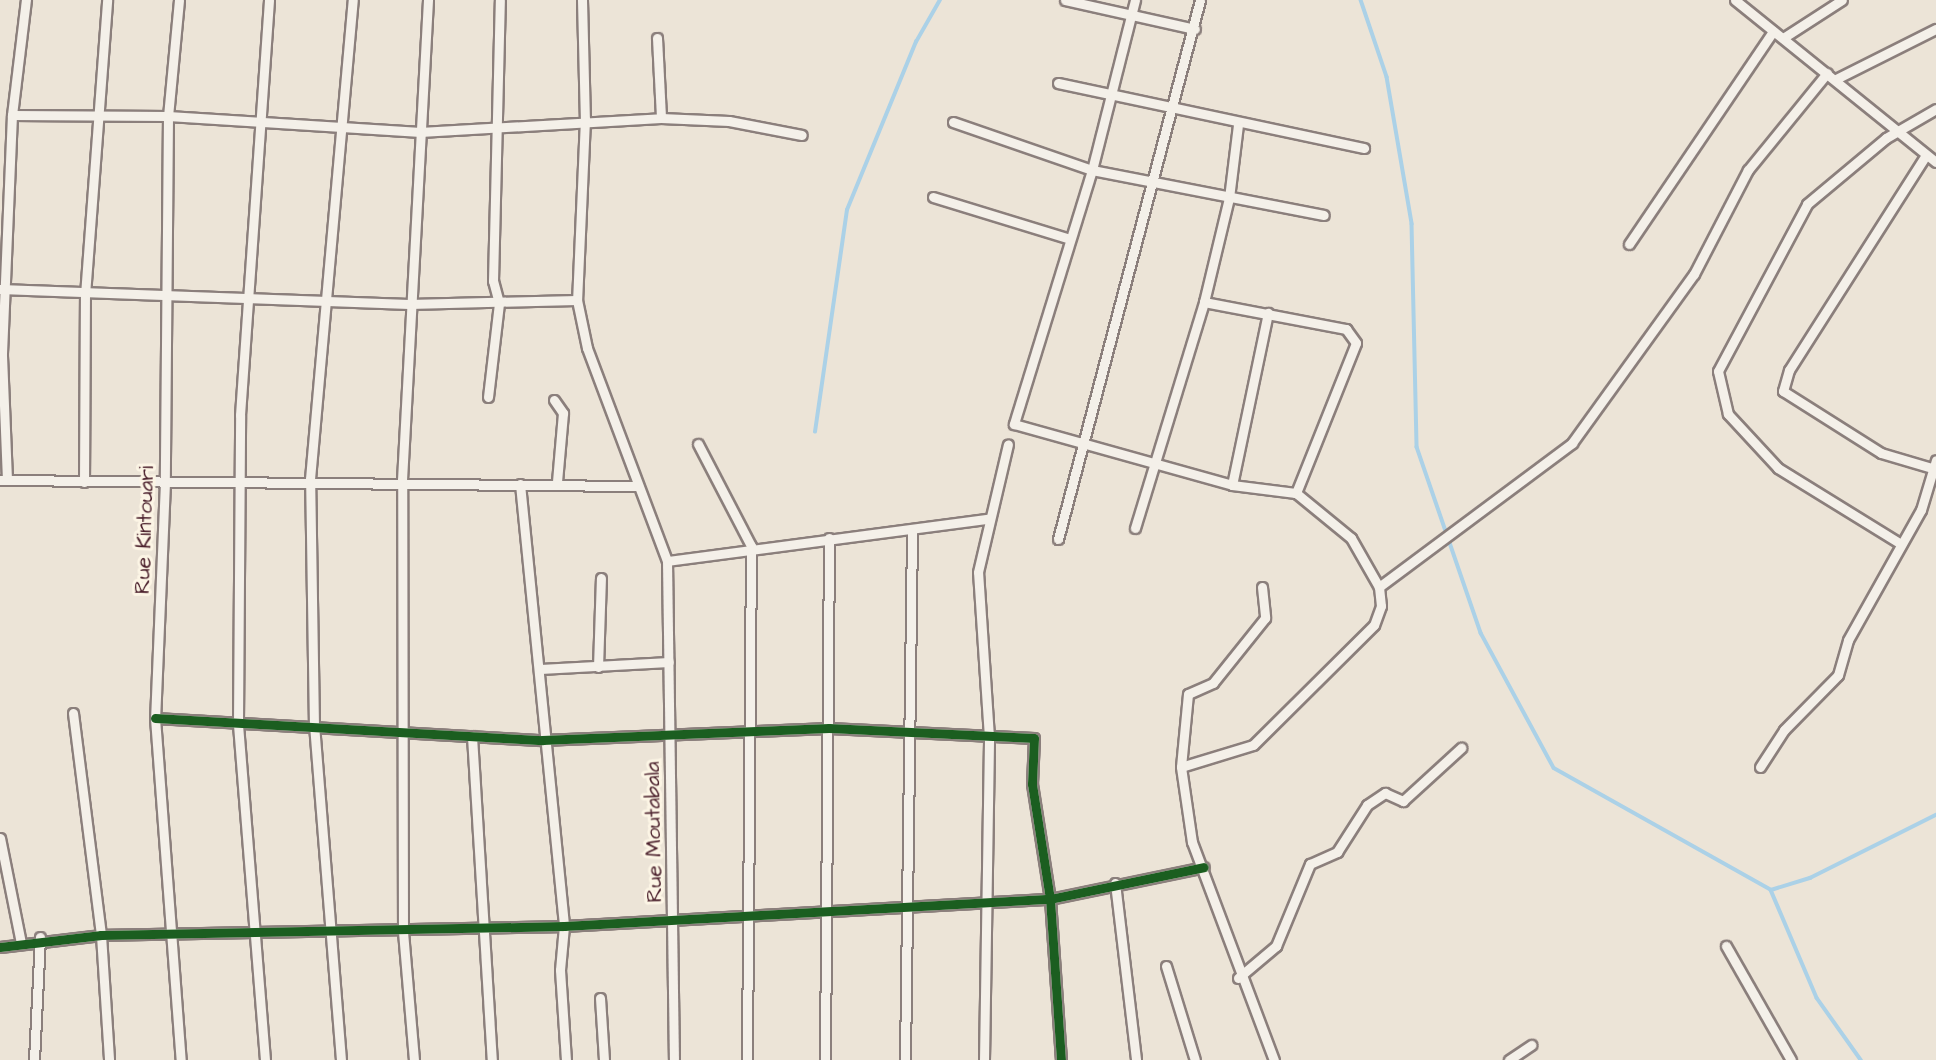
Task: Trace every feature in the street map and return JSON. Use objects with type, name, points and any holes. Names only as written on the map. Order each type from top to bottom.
[{"type":"street","points":[[26,0],[12,116],[2,289],[4,480],[240,482],[310,479],[520,484],[557,482],[638,486]]},
{"type":"street","points":[[84,482],[85,295],[94,119],[107,0]]},
{"type":"street","name":"Rue Kintouari","points":[[179,0],[168,116],[165,482],[155,719],[181,1060]]},
{"type":"street","points":[[265,1060],[239,722],[240,482],[269,0]]},
{"type":"street","points":[[341,1060],[333,933],[314,726],[310,479],[328,302],[339,126],[353,0]]},
{"type":"street","points":[[414,1060],[402,931],[402,480],[409,304],[428,0]]},
{"type":"street","points":[[488,397],[499,303],[493,281],[500,122],[500,0]]},
{"type":"street","points":[[582,0],[585,119],[577,300],[587,348],[667,561],[751,546],[912,530],[987,519]]},
{"type":"street","points":[[1065,0],[1131,18],[1195,29]]},
{"type":"street","points":[[1135,0],[1092,170],[1067,238],[1014,424],[1086,440],[1232,485],[1296,493],[1344,528],[1379,587],[1374,625],[1261,739],[1181,767]]},
{"type":"street","points":[[1058,538],[1154,182],[1170,110],[1195,29],[1200,0]]},
{"type":"street","points":[[1735,0],[1836,79],[1897,134],[1936,162]]},
{"type":"street","points":[[1783,38],[1842,0]]},
{"type":"street","points":[[1836,79],[1936,29]]},
{"type":"street","points":[[1629,244],[1773,31]]},
{"type":"street","points":[[657,38],[661,118]]},
{"type":"street","points":[[1379,587],[1572,443],[1694,274],[1748,170],[1827,73]]},
{"type":"street","points":[[1058,83],[1238,125],[1364,148]]},
{"type":"street","points":[[1901,544],[1778,468],[1728,414],[1718,371],[1807,204],[1897,134],[1936,109]]},
{"type":"street","points":[[12,116],[94,119],[168,116],[420,132],[500,122],[661,118],[729,121],[802,135]]},
{"type":"street","points":[[953,122],[1092,170],[1324,215]]},
{"type":"street","points":[[1135,528],[1158,461],[1204,302],[1229,198],[1238,125]]},
{"type":"street","points":[[1760,767],[1784,730],[1838,675],[1848,640],[1921,510],[1934,464],[1881,453],[1783,391],[1789,370],[1926,155]]},
{"type":"street","points":[[933,197],[1067,238]]},
{"type":"street","points":[[2,289],[85,295],[166,294],[251,301],[409,304],[577,300]]},
{"type":"street","points":[[1204,302],[1346,329],[1356,343],[1296,493]]},
{"type":"street","points":[[1232,485],[1268,313]]},
{"type":"street","points":[[554,400],[563,413],[557,482]]},
{"type":"street","points":[[698,444],[751,546],[753,729],[747,1060]]},
{"type":"street","points":[[984,1060],[990,898],[989,737],[978,572],[987,519],[1008,444]]},
{"type":"street","points":[[520,484],[540,669],[542,740],[565,926],[560,970],[566,1060]]},
{"type":"street","points":[[905,1060],[902,908],[910,734],[912,530]]},
{"type":"street","points":[[825,1060],[828,538]]},
{"type":"street","name":"Rue Moutabala","points":[[667,561],[674,1060]]},
{"type":"street","points":[[598,667],[601,578]]},
{"type":"street","points":[[1262,587],[1265,618],[1213,683],[1188,694],[1181,767],[1192,842],[1204,867],[1238,978],[1274,1060]]},
{"type":"street","points":[[540,669],[669,662]]},
{"type":"street","points":[[73,713],[101,935],[109,1060]]},
{"type":"street","points":[[155,719],[542,740],[670,738],[753,729],[829,727],[910,734],[1034,738],[1032,783],[1050,899],[1060,1060]]},
{"type":"street","points":[[472,736],[486,928],[492,1060]]},
{"type":"street","points":[[1238,978],[1276,946],[1310,864],[1337,852],[1367,804],[1385,793],[1403,801],[1461,748]]},
{"type":"street","points":[[0,838],[21,943]]},
{"type":"street","points":[[0,947],[40,937],[255,935],[565,926],[673,916],[902,908],[990,898],[1050,899],[1115,883],[1204,867]]},
{"type":"street","points":[[1115,883],[1136,1060]]},
{"type":"street","points":[[34,1060],[40,937]]},
{"type":"street","points":[[1726,946],[1791,1060]]},
{"type":"street","points":[[1166,967],[1195,1060]]},
{"type":"street","points":[[600,998],[604,1060]]},
{"type":"street","points":[[1509,1060],[1531,1045]]},
{"type":"waterway","points":[[815,432],[847,210],[916,42],[940,0]]},
{"type":"waterway","points":[[1361,0],[1387,77],[1412,224],[1417,447],[1481,633],[1554,768],[1771,890],[1817,998],[1861,1060]]},
{"type":"waterway","points":[[1771,890],[1810,878],[1936,815]]},
{"type":"cycle path","points":[[155,718],[542,740],[829,728],[1034,738],[1032,784],[1050,899],[1061,1060]]},
{"type":"cycle path","points":[[0,947],[101,935],[564,926],[1050,899],[1204,867]]}]
